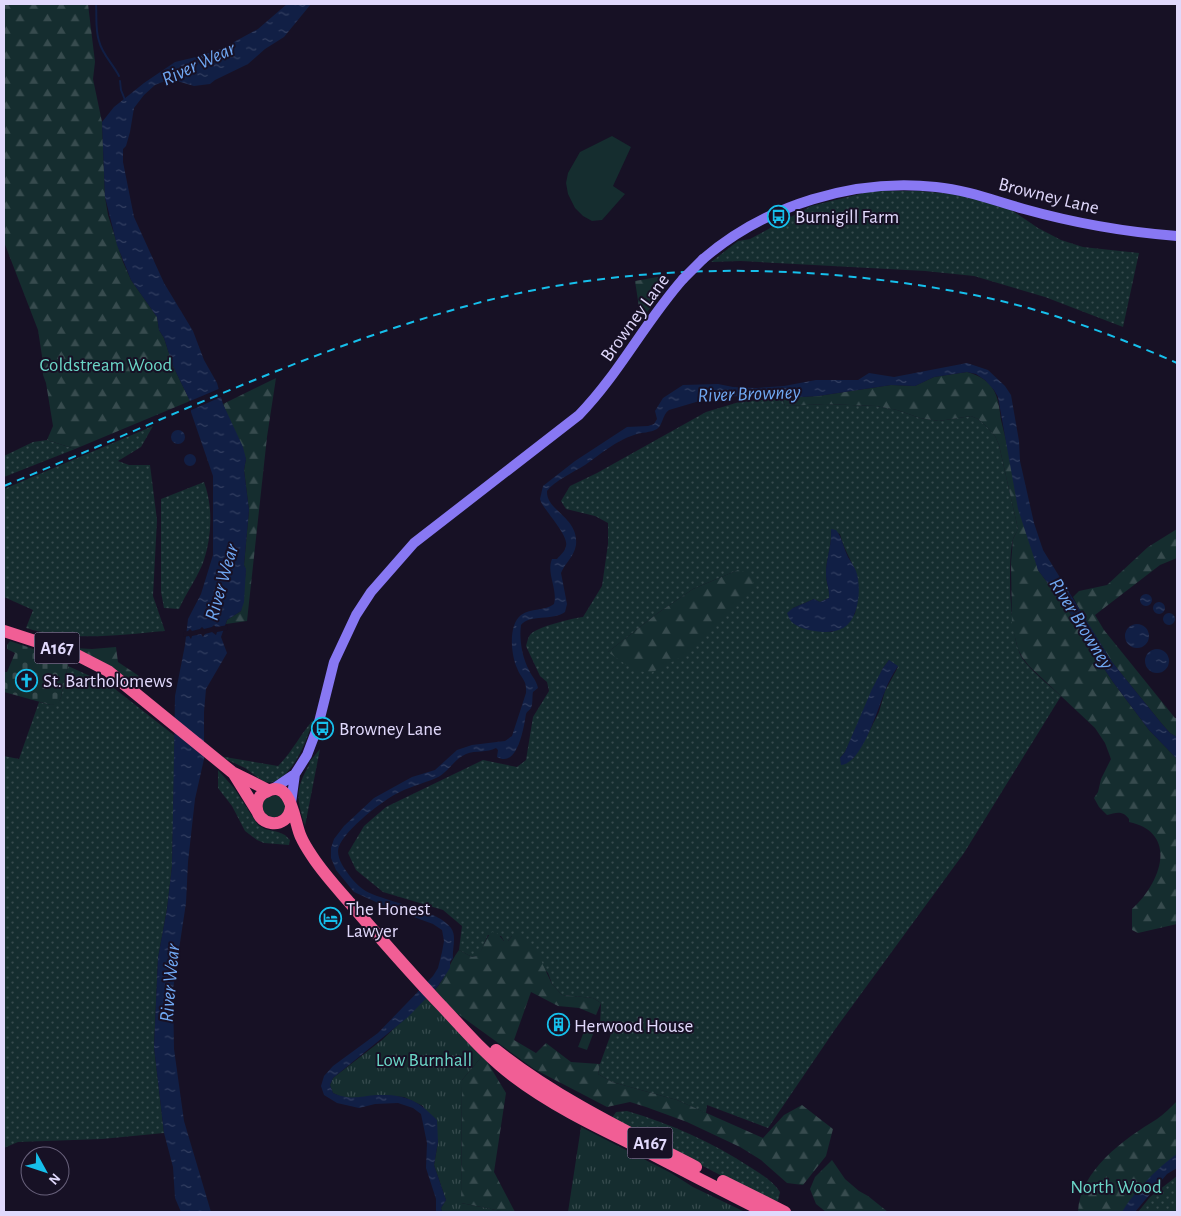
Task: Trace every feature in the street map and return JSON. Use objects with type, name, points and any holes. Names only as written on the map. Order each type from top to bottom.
[{"type":"highway","name":"A167","points":[[4,631],[61,649],[93,662],[117,678],[232,772],[270,790],[282,791],[286,794],[300,836],[318,865],[416,979],[486,1052],[513,1076],[542,1096],[585,1121],[765,1212]]},
{"type":"highway","name":"A167","points":[[232,772],[264,820],[269,823],[280,823],[300,836]]},
{"type":"highway","points":[[257,811],[258,801],[263,793],[270,790]]},
{"type":"highway","points":[[280,823],[289,815],[291,805]]},
{"type":"highway","name":"A167","points":[[464,1028],[559,1095],[785,1212]]},
{"type":"main road","name":"Browney Lane","points":[[295,774],[307,755],[316,733],[334,662],[343,640],[371,592],[414,543],[579,416],[598,396],[664,301],[683,279],[703,259],[740,232],[777,213],[817,197],[859,188],[901,185],[936,186],[968,192],[1022,209],[1076,222],[1148,234],[1177,236]]},
{"type":"main road","points":[[270,790],[295,774]]},
{"type":"main road","points":[[291,805],[295,774]]},
{"type":"green space","name":"Coldstream Wood","points":[[4,4],[88,4],[95,62],[93,79],[102,122],[105,197],[108,215],[123,262],[131,280],[157,317],[159,330],[164,338],[173,366],[190,401],[75,449],[47,440],[53,426],[43,375],[38,330],[4,242]]},
{"type":"green space","points":[[612,136],[631,147],[613,186],[625,194],[602,220],[592,221],[575,208],[568,194],[566,183],[568,173],[580,152]]},
{"type":"green space","points":[[872,191],[919,191],[963,195],[1010,209],[1038,228],[1061,240],[1083,247],[1139,253],[1123,327],[1045,297],[974,276],[925,271],[741,261],[711,262],[738,241],[750,239],[811,206]]},
{"type":"green space","points":[[663,276],[665,289],[641,320],[635,281]]},
{"type":"green space","points":[[967,372],[983,379],[989,384],[996,395],[1038,570],[1070,613],[1113,682],[1149,730],[1177,759],[1177,924],[1138,933],[1132,930],[1132,909],[1142,899],[1157,873],[1160,848],[1155,837],[1145,828],[1129,822],[1129,819],[1121,813],[1107,815],[1099,807],[1094,798],[1111,759],[1105,743],[1095,728],[1029,666],[1018,649],[1012,626],[1011,563],[1013,539],[1018,529],[999,445],[995,436],[978,419],[971,416],[939,421],[876,406],[825,404],[785,406],[782,398],[818,396],[891,385],[915,386],[934,377]]},
{"type":"green space","points":[[276,378],[267,437],[247,621],[226,624],[227,620],[241,611],[246,570],[244,565],[249,510],[244,470],[246,459],[223,404]]},
{"type":"green space","points":[[782,398],[785,406],[825,404],[876,406],[939,421],[971,416],[987,427],[995,436],[999,445],[1018,529],[1013,539],[1011,550],[1010,581],[1012,618],[1018,648],[1022,658],[1030,668],[1061,696],[964,853],[836,1028],[768,1128],[707,1105],[706,1113],[677,1100],[612,1082],[598,1074],[612,1031],[600,1026],[601,1003],[593,998],[562,995],[552,984],[548,973],[512,936],[508,941],[504,941],[501,936],[488,935],[478,956],[472,957],[459,950],[462,926],[443,910],[383,892],[356,870],[348,853],[364,826],[386,807],[483,760],[517,767],[526,760],[533,717],[549,691],[547,682],[540,676],[526,646],[528,639],[533,632],[539,629],[583,617],[602,586],[608,544],[608,523],[595,516],[566,509],[561,501],[570,486],[706,412],[739,402]],"holes":[[[831,530],[840,534],[857,575],[858,586],[855,614],[832,632],[806,628],[793,608],[814,599],[820,602],[829,598],[826,574]],[[738,570],[608,652],[658,613],[693,589]],[[889,660],[898,667],[885,691],[879,712],[853,759],[840,758],[845,752],[883,668]]]},
{"type":"green space","points":[[153,426],[141,447],[118,461],[129,465],[150,465],[157,520],[153,596],[165,631],[113,636],[78,636],[60,635],[26,628],[33,610],[4,597],[4,489]]},
{"type":"green space","points":[[47,440],[75,449],[4,477],[4,456],[33,442]]},
{"type":"green space","points":[[204,482],[209,501],[210,531],[204,560],[179,609],[164,608],[161,592],[161,499]]},
{"type":"green space","points":[[1177,529],[1177,558],[1160,565],[1095,615],[1104,630],[1175,718],[1177,718],[1177,737],[1170,733],[1162,724],[1112,662],[1073,597],[1079,591],[1107,585],[1148,547]]},
{"type":"green space","points":[[738,570],[755,575],[752,591],[683,656],[649,674],[628,666],[608,652],[658,613],[693,589]]},
{"type":"green space","points":[[10,641],[69,661],[58,704],[51,705],[4,692],[4,672],[7,672],[15,653],[7,649]]},
{"type":"green space","points":[[116,647],[118,662],[142,678],[142,689],[109,666],[74,648]]},
{"type":"green space","points":[[68,666],[110,685],[175,736],[172,866],[167,909],[158,958],[154,1047],[164,1133],[102,1139],[18,1142],[4,1148],[4,756],[19,759],[39,702],[51,705],[58,703]]},
{"type":"green space","points":[[313,720],[308,736],[295,762],[283,776],[274,782],[264,782],[245,768],[219,756],[278,766]]},
{"type":"green space","points":[[320,749],[305,826],[300,808],[299,787],[309,762]]},
{"type":"green space","points":[[218,770],[234,788],[258,825],[285,835],[290,840],[289,845],[264,843],[245,831],[232,806],[218,788]]},
{"type":"green space","points":[[277,795],[285,800],[285,813],[271,819],[262,808],[265,798]]},
{"type":"green space","points":[[492,932],[497,933],[504,941],[508,941],[512,936],[518,935],[536,950],[552,984],[562,995],[593,998],[601,1003],[596,1015],[579,1008],[558,1006],[531,992],[514,1040],[536,1053],[546,1043],[571,1062],[600,1064],[598,1074],[612,1082],[677,1100],[763,1138],[784,1115],[802,1105],[833,1129],[826,1156],[803,1185],[787,1183],[761,1160],[740,1147],[687,1122],[630,1102],[607,1107],[534,1069],[454,1011],[435,990],[459,950],[472,957],[477,956]]},
{"type":"green space","name":"Low Burnhall","points":[[426,998],[483,1055],[462,1080],[461,1203],[506,1212],[442,1212],[441,1208],[446,1200],[434,1165],[438,1142],[423,1106],[404,1097],[379,1095],[344,1098],[333,1093],[330,1085],[333,1078],[382,1040]]},
{"type":"green space","points":[[586,1026],[595,1029],[587,1050],[578,1047]]},
{"type":"green space","points":[[483,1055],[506,1093],[494,1172],[515,1212],[461,1203],[462,1080]]},
{"type":"green space","name":"North Wood","points":[[1177,1101],[1177,1159],[1129,1212],[1078,1212],[1081,1197],[1095,1169],[1118,1146],[1160,1117]]},
{"type":"green space","points":[[627,1111],[691,1135],[736,1158],[774,1184],[780,1192],[778,1201],[772,1202],[612,1118],[616,1112]]},
{"type":"green space","points":[[581,1127],[671,1173],[693,1187],[745,1212],[568,1212]]},
{"type":"green space","points":[[832,1160],[845,1179],[888,1212],[826,1212],[816,1204],[810,1189],[815,1177]]},
{"type":"green space","points":[[1177,1176],[1177,1212],[1138,1212],[1150,1197]]},
{"type":"water","name":"River Wear","points":[[287,4],[311,4],[284,37],[265,49],[248,64],[210,84],[194,86],[170,79],[155,85],[134,108],[130,132],[126,146],[123,149],[123,162],[134,217],[164,283],[193,331],[243,447],[246,459],[244,470],[249,510],[244,565],[246,569],[244,602],[241,611],[227,620],[221,637],[227,653],[206,689],[204,759],[195,799],[188,862],[186,903],[173,989],[174,1049],[184,1121],[211,1212],[181,1212],[175,1198],[173,1167],[164,1133],[154,1047],[158,958],[167,909],[172,866],[175,696],[188,619],[201,594],[213,555],[213,476],[191,412],[190,401],[173,366],[164,338],[159,330],[157,317],[131,280],[117,245],[105,197],[102,122],[114,107],[144,83],[175,62],[221,49],[258,29]]},
{"type":"water","name":"River Browney","points":[[967,363],[988,370],[1005,386],[1011,395],[1019,441],[1020,461],[1034,523],[1043,550],[1112,662],[1162,724],[1170,733],[1177,737],[1177,759],[1149,730],[1113,682],[1070,613],[1038,570],[1018,509],[998,397],[985,380],[976,374],[967,372],[934,377],[915,386],[891,385],[818,396],[782,398],[770,395],[713,397],[669,410],[657,429],[634,435],[608,448],[585,465],[559,480],[547,491],[548,498],[552,504],[573,528],[576,535],[576,545],[561,573],[567,604],[565,612],[560,615],[535,618],[521,625],[520,636],[523,654],[538,688],[533,692],[532,707],[526,714],[519,744],[515,752],[510,757],[504,759],[497,757],[498,750],[496,748],[462,756],[440,776],[399,792],[379,805],[352,828],[340,844],[338,851],[343,867],[362,889],[437,917],[445,922],[453,931],[453,958],[450,962],[450,968],[438,986],[408,1017],[333,1078],[330,1085],[333,1093],[345,1097],[388,1095],[404,1097],[418,1103],[437,1120],[438,1142],[434,1165],[446,1200],[441,1208],[442,1212],[436,1212],[436,1199],[426,1168],[427,1143],[421,1114],[413,1108],[398,1103],[375,1104],[359,1108],[337,1103],[324,1095],[321,1086],[324,1076],[333,1066],[378,1033],[433,976],[438,968],[442,952],[444,941],[442,930],[433,924],[389,908],[354,892],[336,870],[331,858],[331,848],[334,839],[344,826],[374,798],[412,777],[435,770],[457,750],[472,745],[505,741],[512,736],[526,688],[513,656],[512,633],[521,615],[554,604],[555,593],[550,570],[552,559],[557,559],[564,552],[566,546],[561,530],[541,502],[543,486],[575,461],[627,427],[654,424],[657,419],[655,411],[663,398],[683,385],[718,384],[756,388],[784,386],[816,380],[858,380],[869,373],[894,377]]},
{"type":"water","points":[[175,430],[181,430],[185,437],[181,444],[175,444],[171,440],[171,434]]},
{"type":"water","points":[[190,454],[196,460],[190,466],[184,460]]},
{"type":"water","points":[[831,529],[836,530],[838,533],[856,571],[859,586],[858,603],[852,619],[841,629],[829,632],[816,631],[797,626],[791,621],[787,613],[793,608],[814,599],[820,602],[829,598],[826,574]]},
{"type":"water","points":[[1144,594],[1148,594],[1152,600],[1148,606],[1144,606],[1140,602],[1140,598]]},
{"type":"water","points":[[1157,602],[1161,602],[1165,608],[1161,614],[1157,614],[1153,610],[1153,606]]},
{"type":"water","points":[[1167,613],[1171,613],[1175,619],[1171,625],[1167,625],[1163,621],[1163,617]]},
{"type":"water","points":[[1137,624],[1146,627],[1149,636],[1146,645],[1137,648],[1128,645],[1125,636],[1128,627]]},
{"type":"water","points":[[1157,649],[1166,652],[1169,661],[1166,670],[1157,673],[1148,670],[1145,661],[1148,652]]},
{"type":"water","points":[[889,660],[898,666],[888,684],[874,722],[856,755],[849,762],[841,765],[840,758],[845,752],[872,689]]},
{"type":"water","points":[[1177,1154],[1177,1168],[1167,1174],[1135,1212],[1122,1212],[1147,1180]]},
{"type":"pier","points":[[221,388],[223,396],[189,411],[188,402]]},
{"type":"pier","points":[[214,625],[216,627],[228,626],[227,630],[217,632],[216,635],[212,632],[205,634],[203,637],[201,634],[192,636],[191,639],[189,636],[183,637],[184,632],[190,629],[192,631],[202,627],[204,629]]},
{"type":"waterway","points":[[96,4],[97,32],[100,46],[119,76]]},
{"type":"waterway","points":[[120,81],[125,100]]},
{"type":"railway","points":[[4,486],[227,391],[284,368],[398,327],[456,309],[520,293],[585,281],[650,274],[716,271],[782,272],[848,276],[914,284],[1030,308],[1105,333],[1177,363]]},
{"type":"place","name":"Burnigill Farm","points":[[779,216]]},
{"type":"place","name":"St. Bartholomews","points":[[27,680]]},
{"type":"place","name":"Browney Lane","points":[[323,728]]},
{"type":"place","name":"The Honest Lawyer","points":[[330,919]]},
{"type":"place","name":"Herwood House","points":[[558,1025]]}]
